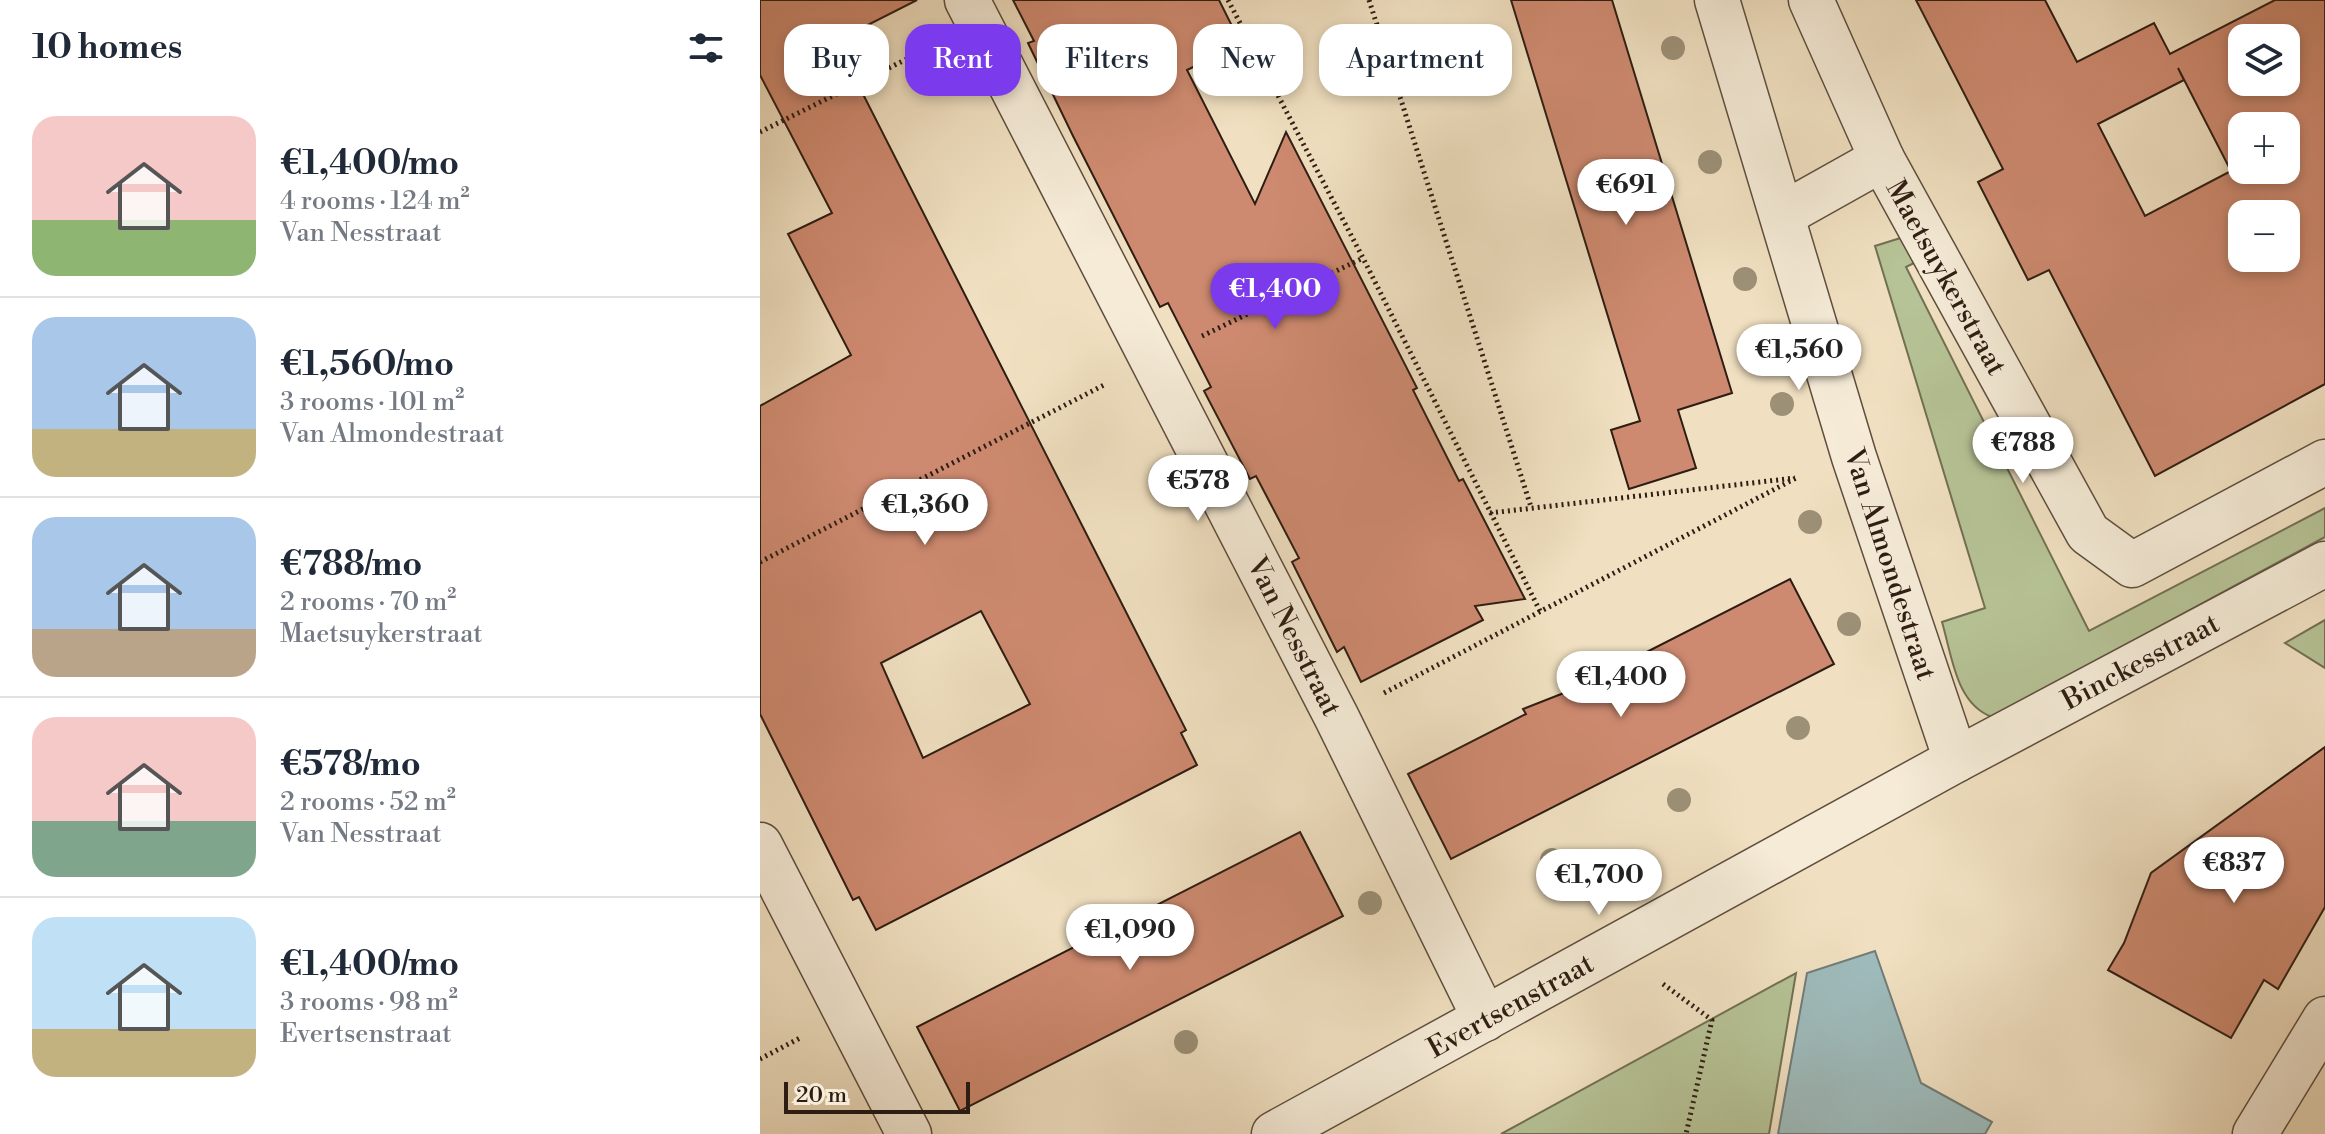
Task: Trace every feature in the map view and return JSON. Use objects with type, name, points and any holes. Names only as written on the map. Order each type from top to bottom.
[{"type":"street","name":"Van Almondestraat","points":[[1717,0],[1854,457],[1956,760]]},
{"type":"street","name":"Maetsuykerstraat","points":[[1811,0],[1882,159],[2088,533],[2132,565],[2325,462]]},
{"type":"street","name":"Van Nesstraat","points":[[973,12],[1337,718],[1485,1019]]},
{"type":"street","name":"Maetsuykerstraat","points":[[1782,215],[1882,159]]},
{"type":"street","name":"Binckesstraat","points":[[1956,760],[2325,564]]},
{"type":"street","name":"Evertsenstraat","points":[[1274,1134],[1956,760]]},
{"type":"street","points":[[760,845],[909,1134]]},
{"type":"street","points":[[2255,1134],[2325,1019]]},
{"type":"path","points":[[1228,0],[1363,258],[1540,611]]},
{"type":"path","points":[[1369,0],[1531,507]]},
{"type":"path","points":[[760,132],[973,12]]},
{"type":"path","points":[[760,562],[1153,360],[1363,258]]},
{"type":"path","points":[[1337,718],[1798,477],[1854,457]]},
{"type":"path","points":[[1490,513],[1798,477]]},
{"type":"path","points":[[1613,948],[1712,1020],[1686,1134]]},
{"type":"green space","points":[[1910,235],[1924,258],[1906,267],[2089,631],[2325,508],[2325,537],[1992,717],[1980,711],[1970,701],[1957,677],[1942,622],[1985,608],[1875,246]]},
{"type":"green space","points":[[2325,620],[2325,668],[2285,643]]},
{"type":"green space","points":[[1796,973],[1769,1134],[1501,1134]]},
{"type":"water","points":[[1875,951],[1921,1083],[1992,1122],[1985,1134],[1778,1134],[1807,973]]},
{"type":"building","points":[[760,0],[917,0],[870,24],[784,24],[784,96],[864,96],[1186,730],[1181,733],[1197,765],[876,930],[859,897],[853,900],[760,714],[760,406],[851,355],[788,234],[832,213],[760,75]],"holes":[[[981,611],[1030,704],[923,758],[881,663]]]},
{"type":"building","points":[[1013,0],[1219,0],[1231,24],[1193,24],[1193,67],[1187,70],[1193,82],[1193,96],[1200,96],[1255,204],[1286,132],[1417,388],[1413,390],[1459,481],[1463,479],[1525,599],[1475,606],[1483,620],[1361,682],[1344,647],[1337,652],[1292,562],[1299,558],[1256,476],[1250,479],[1204,391],[1211,387],[1168,303],[1160,307],[1054,96],[1177,96],[1177,24],[1037,24],[1037,62],[1028,43],[1034,41]]},
{"type":"building","points":[[1511,0],[1612,0],[1732,393],[1678,410],[1696,468],[1629,489],[1611,430],[1640,421]]},
{"type":"building","points":[[1916,0],[2045,0],[2077,62],[2154,23],[2170,54],[2228,24],[2228,96],[2300,96],[2300,24],[2228,24],[2275,0],[2325,0],[2325,384],[2155,476],[2049,270],[2028,280],[1978,182],[2003,169]],"holes":[[[2178,68],[2228,165],[2228,112],[2300,112],[2300,184],[2228,184],[2228,173],[2145,216],[2098,124],[2184,80]]]},
{"type":"building","points":[[1790,579],[1834,664],[1451,859],[1408,774],[1526,714],[1523,709],[1574,689]]},
{"type":"building","points":[[2325,747],[2325,907],[2278,989],[2264,980],[2231,1038],[2108,970],[2124,943],[2151,873]]},
{"type":"building","points":[[1300,832],[1343,916],[960,1111],[917,1027]]}]
